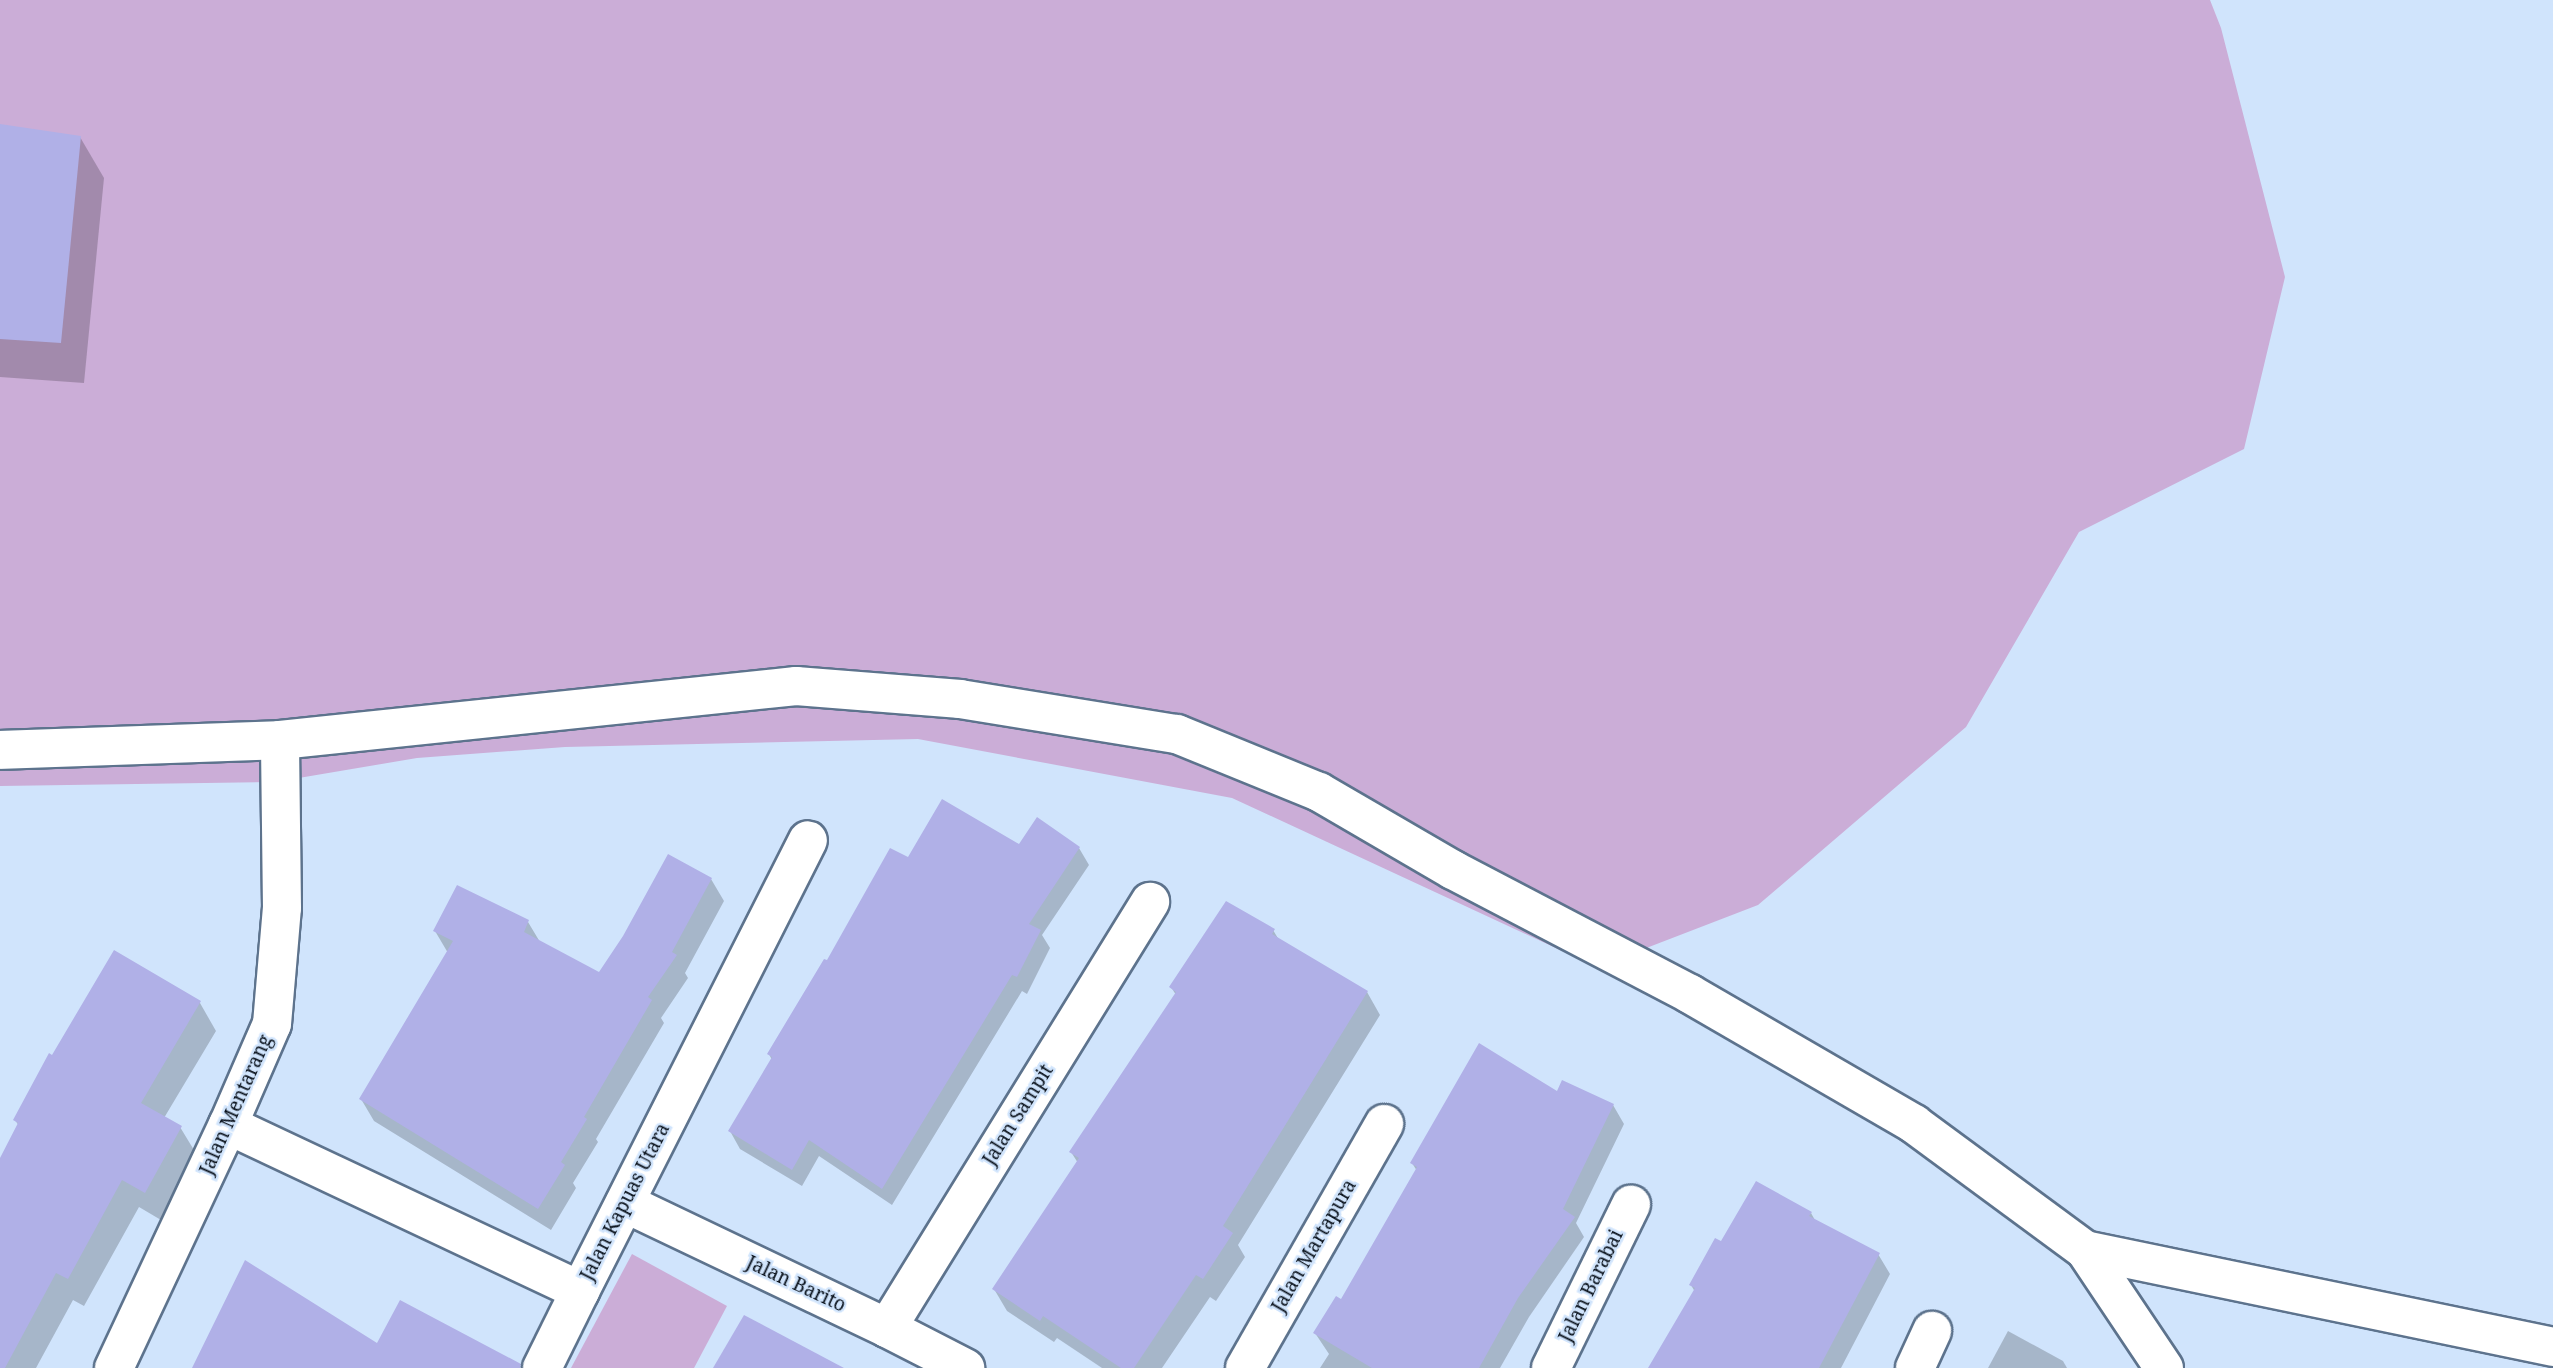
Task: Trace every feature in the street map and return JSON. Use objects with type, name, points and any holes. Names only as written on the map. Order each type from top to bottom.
[{"type":"street","points":[[0,750],[280,740],[796,686],[960,699],[1177,734],[1319,792],[1452,870],[1690,995],[1913,1124],[2085,1250],[2164,1368]]},
{"type":"street","name":"Jalan Mentarang","points":[[114,1368],[228,1125],[272,1024],[282,908],[280,740]]},
{"type":"street","name":"Jalan Kapuas Utara","points":[[228,1125],[580,1292],[808,840]]},
{"type":"street","name":"Jalan Sampit","points":[[887,1328],[1150,902]]},
{"type":"street","name":"Jalan Martapura","points":[[1245,1368],[1384,1124]]},
{"type":"street","name":"Jalan Barito","points":[[625,1203],[965,1368]]},
{"type":"street","name":"Jalan Barabai","points":[[1551,1368],[1631,1205]]},
{"type":"street","points":[[2085,1250],[2553,1346]]},
{"type":"street","points":[[542,1368],[580,1292]]},
{"type":"street","points":[[1915,1368],[1932,1331]]},
{"type":"shaded area","points":[[0,0],[2210,0],[2221,28],[2285,277],[2244,449],[2079,532],[1966,727],[1758,905],[1597,967],[1232,798],[918,739],[565,747],[417,758],[275,782],[0,786]]},
{"type":"shaded area","points":[[632,1254],[727,1306],[694,1368],[571,1368]]},
{"type":"building","points":[[0,124],[81,136],[61,343],[0,339]]},
{"type":"building","points":[[942,799],[1019,844],[1037,817],[1080,847],[1029,924],[1041,930],[1017,977],[1012,975],[882,1189],[809,1140],[792,1170],[728,1131],[772,1057],[767,1054],[824,959],[827,960],[890,848],[908,857]]},
{"type":"building","points":[[668,854],[712,878],[672,952],[677,955],[648,997],[652,1000],[584,1117],[587,1119],[561,1162],[565,1165],[538,1209],[359,1099],[453,941],[433,931],[457,885],[529,920],[524,932],[599,972],[623,936]]},
{"type":"building","points":[[1226,901],[1275,929],[1272,934],[1368,991],[1223,1226],[1233,1233],[1203,1279],[1196,1275],[1134,1368],[1121,1368],[1043,1316],[1040,1321],[992,1289],[1079,1158],[1069,1152],[1176,992],[1169,987]]},
{"type":"building","points":[[114,950],[201,1001],[141,1103],[182,1126],[145,1193],[122,1180],[68,1279],[56,1273],[5,1368],[0,1368],[0,1158],[18,1123],[13,1120],[49,1053],[52,1055]]},
{"type":"building","points":[[1479,1043],[1557,1091],[1562,1080],[1614,1104],[1563,1209],[1575,1217],[1518,1298],[1479,1368],[1372,1368],[1313,1333],[1336,1296],[1341,1299],[1417,1167],[1410,1163]]},
{"type":"building","points":[[1756,1181],[1812,1212],[1809,1216],[1880,1253],[1819,1368],[1648,1368],[1695,1288],[1689,1285],[1715,1238],[1721,1241]]},
{"type":"building","points":[[245,1260],[377,1343],[400,1300],[521,1364],[520,1368],[192,1368]]},
{"type":"building","points":[[744,1315],[844,1368],[713,1368]]}]
